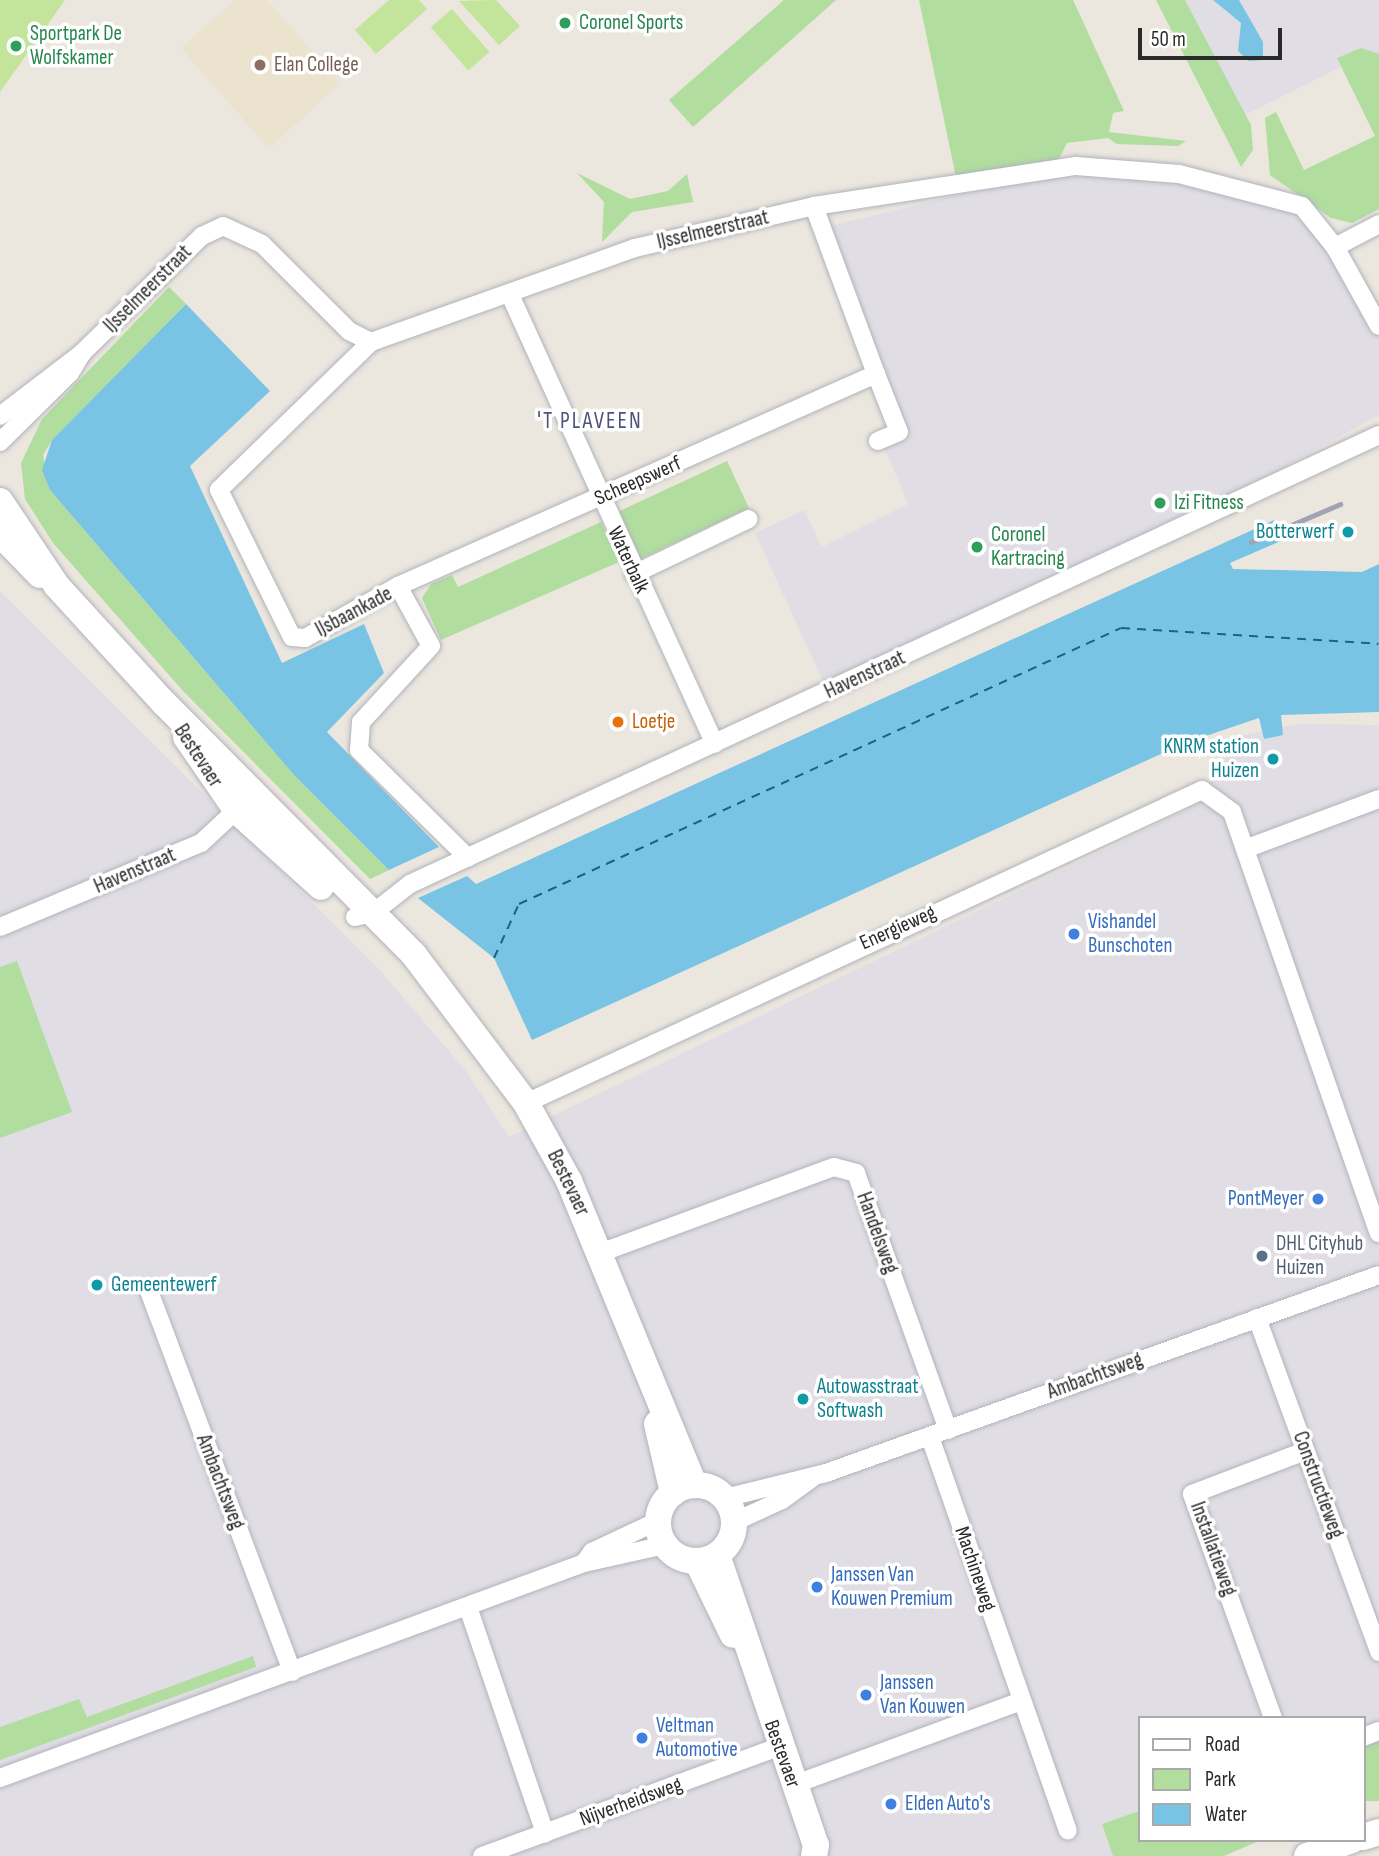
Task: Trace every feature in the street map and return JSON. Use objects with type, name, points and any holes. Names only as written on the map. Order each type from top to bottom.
[{"type":"street","name":"IJsselmeerstraat","points":[[0,416],[82,353],[202,236],[223,226],[262,244],[349,331],[371,342],[511,297],[635,248],[814,206],[1076,166],[1179,174],[1257,190],[1302,206],[1335,247],[1379,326]]},
{"type":"street","points":[[814,206],[899,432],[878,441]]},
{"type":"street","points":[[1335,247],[1379,224]]},
{"type":"street","name":"Waterbalk","points":[[511,297],[599,498],[715,744]]},
{"type":"street","name":"IJsbaankade","points":[[371,342],[219,490],[292,637],[305,638],[398,586],[431,646],[361,722],[359,750],[468,858]]},
{"type":"street","name":"IJsselmeerstraat","points":[[0,442],[70,373],[82,353]]},
{"type":"street","name":"Scheepswerf","points":[[398,586],[876,374]]},
{"type":"street","name":"Havenstraat","points":[[364,915],[410,884],[1060,586],[1379,435]]},
{"type":"street","name":"Bestevaer","points":[[0,501],[57,586],[164,703],[256,793],[364,915],[453,1004],[526,1102],[600,1253],[648,1381],[684,1489]]},
{"type":"street","points":[[634,574],[749,519]]},
{"type":"street","name":"Bestevaer","points":[[0,534],[36,573],[57,586]]},
{"type":"street","name":"Bestevaer","points":[[164,703],[237,811],[364,915]]},
{"type":"street","name":"Energieweg","points":[[526,1102],[1202,790],[1227,804],[1245,849],[1379,1233]]},
{"type":"street","name":"Havenstraat","points":[[0,927],[201,844],[256,793]]},
{"type":"street","points":[[1245,849],[1379,799]]},
{"type":"street","name":"Handelsweg","points":[[600,1253],[834,1167],[856,1173],[948,1430]]},
{"type":"street","name":"Ambachtsweg","points":[[729,1510],[1379,1275]]},
{"type":"street","name":"Ambachtsweg","points":[[149,1291],[292,1672]]},
{"type":"street","name":"Constructieweg","points":[[1257,1318],[1379,1652]]},
{"type":"street","name":"Machineweg","points":[[930,1437],[1068,1830]]},
{"type":"street","name":"Installatieweg","points":[[1272,1716],[1192,1494],[1305,1451]]},
{"type":"street","name":"Ambachtsweg","points":[[729,1510],[782,1500],[812,1478]]},
{"type":"street","points":[[0,1778],[469,1610],[662,1533],[684,1489],[729,1510],[730,1539],[707,1558],[662,1533],[592,1552],[584,1563]]},
{"type":"street","name":"Bestevaer","points":[[707,1558],[819,1852]]},
{"type":"street","points":[[469,1610],[545,1833]]},
{"type":"street","points":[[793,1785],[1021,1701]]},
{"type":"street","name":"Nijverheidsweg","points":[[482,1856],[779,1747]]},
{"type":"street","points":[[1307,1856],[1346,1842]]},
{"type":"shaded area","name":"Elan College","points":[[235,0],[267,0],[340,83],[269,149],[181,48]]},
{"type":"shaded area","points":[[1171,0],[1379,0],[1379,133],[1345,65],[1232,121]]},
{"type":"shaded area","points":[[1076,166],[1179,174],[1302,206],[1335,247],[1379,337],[1379,415],[1123,556],[828,692],[755,533],[804,510],[822,547],[908,504],[882,442],[907,431],[830,226]]},
{"type":"shaded area","points":[[0,591],[378,968],[466,1071],[509,1137],[1193,807],[1241,736],[1296,724],[1379,725],[1379,1734],[1365,1738],[1365,1716],[1138,1716],[1138,1811],[1102,1824],[1113,1856],[0,1856]]},
{"type":"green space","name":"Sportpark De Wolfskamer","points":[[0,0],[65,0],[0,92]]},
{"type":"green space","points":[[389,0],[419,0],[427,9],[376,54],[355,30]]},
{"type":"green space","points":[[496,0],[520,26],[499,45],[459,1]]},
{"type":"green space","points":[[784,0],[836,0],[693,127],[669,100]]},
{"type":"green space","points":[[919,0],[1073,0],[1124,111],[1113,113],[1109,132],[1186,141],[1178,146],[1117,144],[1108,138],[1067,143],[1059,159],[956,177]]},
{"type":"green space","points":[[1156,0],[1185,0],[1251,125],[1253,150],[1241,167]]},
{"type":"green space","points":[[452,9],[489,52],[468,70],[431,27]]},
{"type":"green space","points":[[1361,48],[1379,54],[1379,209],[1352,223],[1331,218],[1270,175],[1265,118],[1276,112],[1304,170],[1375,136],[1337,58]]},
{"type":"green space","points":[[577,173],[630,199],[668,191],[687,174],[693,202],[632,212],[602,242],[604,202]]},
{"type":"green space","points":[[169,287],[186,304],[52,440],[43,455],[50,490],[294,775],[389,870],[370,879],[183,691],[53,543],[25,499],[21,463],[42,419]]},
{"type":"green space","points":[[727,461],[749,508],[638,560],[616,513]]},
{"type":"green space","points":[[601,522],[619,562],[441,640],[422,598],[431,584],[452,575],[458,587]]},
{"type":"green space","points":[[17,961],[72,1112],[0,1138],[0,967]]},
{"type":"green space","points":[[253,1656],[256,1667],[0,1760],[0,1727],[79,1699],[87,1717]]},
{"type":"green space","points":[[1365,1734],[1379,1734],[1379,1801],[1365,1801]]},
{"type":"green space","points":[[1138,1811],[1138,1842],[1256,1842],[1224,1856],[1113,1856],[1102,1824]]},
{"type":"water","points":[[1213,0],[1239,0],[1263,42],[1263,60],[1249,61],[1238,51],[1241,23]]},
{"type":"water","points":[[186,304],[270,391],[190,466],[282,663],[364,624],[384,673],[327,732],[439,847],[389,870],[294,775],[50,490],[42,470],[52,440]]},
{"type":"water","points":[[1274,520],[1283,540],[1230,563],[1233,569],[1362,572],[1379,564],[1379,712],[1281,715],[1283,735],[1264,739],[1259,718],[1185,743],[532,1040],[494,958],[418,898],[467,876],[476,884]]},
{"type":"ferry route","points":[[494,958],[519,904],[1121,628],[1379,644]]},
{"type":"railway","points":[[1251,542],[1340,504]]},
{"type":"place","name":"Coronel Sports","points":[[565,23]]},
{"type":"place","name":"Sportpark De Wolfskamer","points":[[16,46]]},
{"type":"place","name":"Elan College","points":[[260,65]]},
{"type":"place","name":"Izi Fitness","points":[[1160,503]]},
{"type":"place","name":"Botterwerf","points":[[1348,532]]},
{"type":"place","name":"Coronel Kartracing","points":[[977,547]]},
{"type":"place","name":"Loetje","points":[[618,722]]},
{"type":"place","name":"KNRM station Huizen","points":[[1273,759]]},
{"type":"place","name":"Vishandel Bunschoten","points":[[1074,934]]},
{"type":"place","name":"PontMeyer","points":[[1318,1199]]},
{"type":"place","name":"DHL Cityhub Huizen","points":[[1262,1256]]},
{"type":"place","name":"Gemeentewerf","points":[[97,1285]]},
{"type":"place","name":"Autowasstraat Softwash","points":[[803,1399]]},
{"type":"place","name":"Janssen Van Kouwen Premium","points":[[817,1587]]},
{"type":"place","name":"Janssen Van Kouwen","points":[[866,1695]]},
{"type":"place","name":"Veltman Automotive","points":[[642,1738]]},
{"type":"place","name":"Elden Auto's","points":[[891,1804]]},
{"type":"district","name":"'T PLAVEEN","points":[[590,421]]}]
